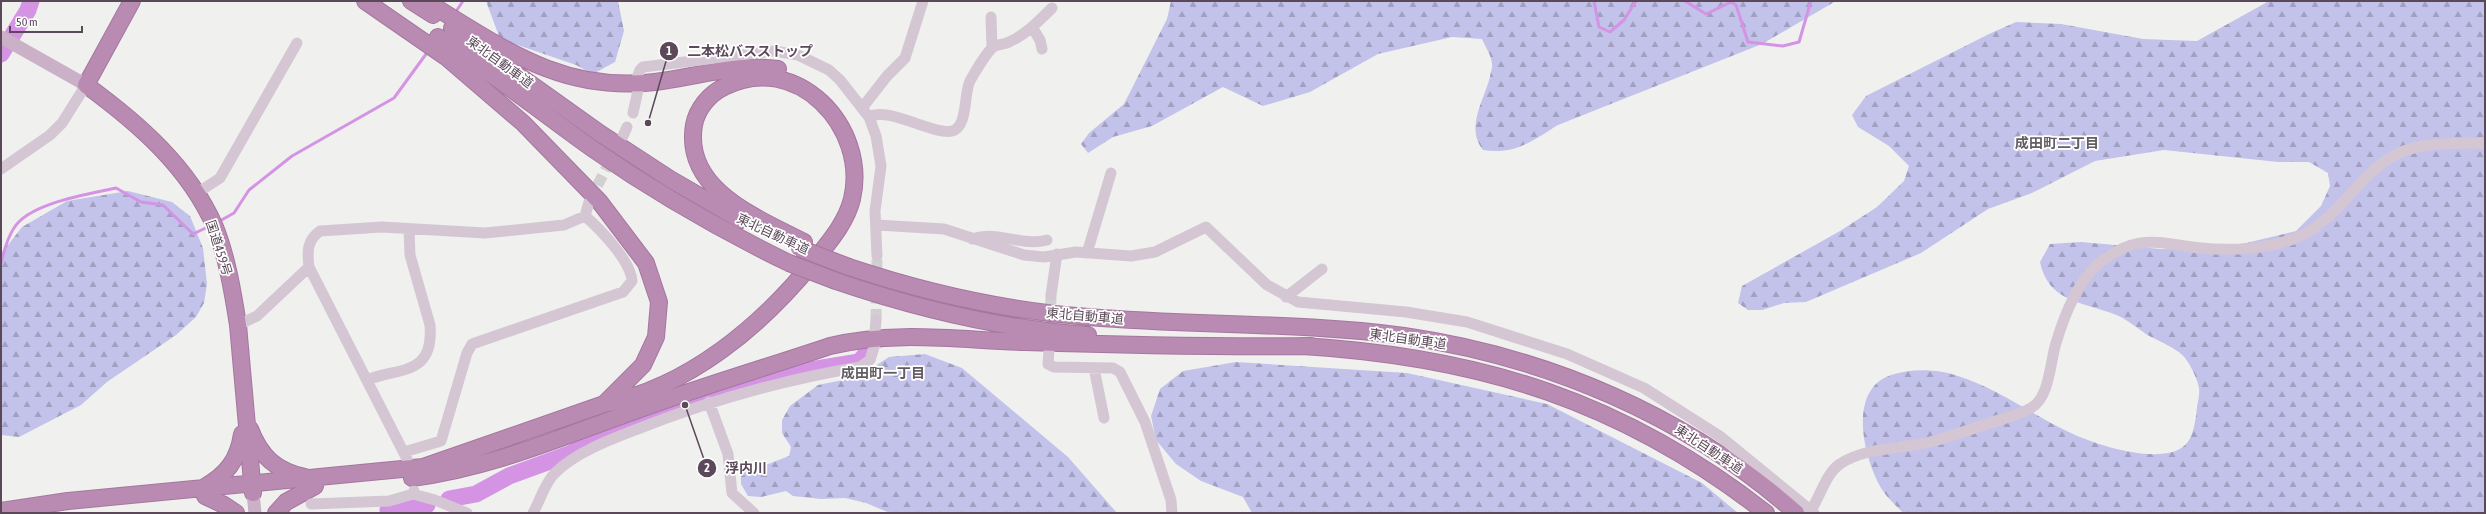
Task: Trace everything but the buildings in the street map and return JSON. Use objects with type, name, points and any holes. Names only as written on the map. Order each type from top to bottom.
[{"type":"highway","points":[[86,85],[132,1]]},
{"type":"highway","points":[[365,1],[446,57],[523,123],[599,201],[646,263],[659,302],[656,337],[643,365],[604,404]]},
{"type":"highway","name":"東北自動車道","points":[[380,1],[444,41],[594,150],[656,190],[735,237],[789,263],[836,281],[942,312],[1041,330],[1085,334],[1312,346],[1399,355],[1446,363],[1524,382],[1570,398],[1654,438],[1698,464],[1766,513]]},
{"type":"highway","name":"東北自動車道","points":[[411,1],[454,29],[601,134],[670,179],[742,221],[915,287],[994,305],[1090,317],[1315,328],[1404,336],[1495,354],[1576,380],[1616,396],[1664,420],[1807,512]]},
{"type":"highway","points":[[426,1],[516,55],[558,74],[601,83],[635,84],[736,68],[777,69],[793,73],[816,85],[839,105],[847,116],[860,144],[864,173],[860,208],[840,246],[802,292],[774,321],[730,356],[689,382],[666,399]]},
{"type":"highway","points":[[1,511],[21,509],[68,511],[203,493],[314,482],[423,467],[604,404],[623,400],[661,384],[728,345],[791,290],[830,241],[848,212],[852,198],[855,172],[848,140],[829,108],[803,88],[775,80],[747,79],[722,88],[711,95],[695,119],[693,147],[696,160],[704,174],[724,197],[802,245]]},
{"type":"highway","name":"国道459号","points":[[86,85],[152,139],[172,160],[197,193],[215,228],[234,299],[238,325],[252,489]]},
{"type":"highway","points":[[245,416],[254,440],[273,464],[292,474],[314,482],[398,480],[458,472],[526,452],[666,399],[830,346],[881,336],[927,336],[1093,344],[1312,346]]},
{"type":"highway","points":[[203,493],[235,461],[241,445],[245,416]]},
{"type":"highway","points":[[276,513],[286,502],[314,482]]},
{"type":"highway","points":[[203,493],[236,513]]},
{"type":"main road","points":[[1,37],[86,85]]},
{"type":"main road","points":[[252,489],[255,513]]},
{"type":"street","points":[[862,108],[887,76],[905,58],[923,1]]},
{"type":"street","points":[[869,117],[880,115],[952,132],[956,129],[965,109],[969,81],[992,48],[1009,42],[1032,27],[1052,8]]},
{"type":"street","points":[[991,17],[992,48]]},
{"type":"street","points":[[1032,27],[1040,40],[1042,49]]},
{"type":"street","points":[[197,193],[220,178],[297,43]]},
{"type":"street","points":[[637,78],[640,70],[643,68],[762,52],[785,52],[813,60],[829,70],[840,80],[869,117],[876,136],[881,166],[875,211],[878,256]]},
{"type":"street","points":[[1,169],[50,135],[62,123],[86,85]]},
{"type":"street","points":[[633,113],[638,90]]},
{"type":"street","points":[[877,225],[944,229],[1032,257],[1087,253],[1131,256],[1155,252],[1206,227],[1262,281],[1286,297],[1311,305],[1385,310],[1467,322],[1567,354],[1644,388],[1684,412],[1720,437],[1807,512],[1832,472],[1839,464],[1867,454],[1930,442],[2023,412],[2039,402],[2043,394],[2056,342],[2068,309],[2083,282],[2098,265],[2120,251],[2138,243],[2156,240],[2199,248],[2223,250],[2268,245],[2293,239],[2312,230],[2326,220],[2382,164],[2398,154],[2433,144],[2485,143]]},
{"type":"street","points":[[1087,253],[1111,173]]},
{"type":"street","points":[[585,216],[589,202]]},
{"type":"street","points":[[585,216],[595,225],[628,266],[632,281],[624,292],[472,344],[467,353],[441,441],[405,455],[309,267],[308,254],[310,239],[320,231],[382,227],[485,233],[564,225],[585,216]]},
{"type":"street","points":[[367,380],[380,375],[410,370],[425,354],[431,335],[430,325],[410,255],[409,229]]},
{"type":"street","points":[[972,239],[985,234],[1035,243],[1047,240]]},
{"type":"street","points":[[1051,295],[1057,254]]},
{"type":"street","points":[[238,325],[257,316],[309,267]]},
{"type":"street","points":[[1286,297],[1322,270]]},
{"type":"street","points":[[875,332],[876,320]]},
{"type":"street","points":[[534,513],[553,475],[561,467],[614,438],[709,402],[751,390],[860,367],[870,360],[875,344]]},
{"type":"street","points":[[1049,350],[1048,364],[1054,366],[1113,368],[1120,372],[1124,378],[1130,396],[1145,422],[1171,500],[1172,513]]},
{"type":"street","points":[[1094,368],[1104,418]]},
{"type":"street","points":[[709,402],[728,454],[732,493],[754,513]]},
{"type":"street","points":[[310,504],[389,501],[414,493],[467,513]]},
{"type":"green space","points":[[486,1],[618,1],[624,31],[615,62],[593,74],[576,65],[500,39]]},
{"type":"green space","points":[[1171,1],[1836,1],[1762,44],[1558,125],[1514,149],[1494,151],[1483,150],[1478,141],[1476,123],[1480,104],[1490,77],[1492,61],[1482,39],[1452,37],[1378,54],[1310,92],[1263,106],[1223,87],[1152,126],[1113,137],[1088,153],[1081,144],[1089,133],[1124,104],[1167,19]]},
{"type":"green space","points":[[2269,1],[2485,1],[2485,513],[1903,513],[1885,494],[1876,478],[1865,445],[1863,427],[1864,410],[1868,395],[1877,383],[1891,375],[1907,371],[1925,370],[1958,376],[1973,381],[2002,395],[2059,427],[2084,439],[2131,452],[2164,454],[2177,450],[2189,440],[2194,426],[2199,390],[2195,377],[2187,361],[2178,351],[2146,334],[2122,318],[2114,314],[2078,303],[2058,292],[2050,285],[2044,275],[2040,262],[2050,244],[2081,242],[2161,249],[2242,244],[2296,231],[2321,206],[2330,186],[2328,173],[2309,162],[2278,162],[2164,150],[2095,161],[2032,193],[1988,209],[1921,253],[1806,302],[1784,303],[1762,310],[1748,310],[1738,303],[1742,286],[1840,231],[1877,207],[1904,181],[1909,166],[1889,146],[1858,127],[1852,115],[1866,96],[2016,22],[2061,24],[2143,39],[2197,41]]},
{"type":"green space","points":[[128,191],[172,202],[190,216],[203,248],[207,284],[204,303],[196,317],[176,335],[107,382],[81,405],[19,437],[1,435],[1,254],[22,227],[67,201]]},
{"type":"green space","points":[[925,354],[962,368],[1068,457],[1117,513],[890,513],[866,503],[845,498],[821,499],[793,496],[786,491],[761,497],[748,496],[741,484],[741,473],[748,467],[763,466],[789,456],[791,447],[782,433],[782,420],[790,406],[818,385],[858,377],[889,357]]},
{"type":"green space","points":[[1236,362],[1407,373],[1547,404],[1702,483],[1738,513],[1252,513],[1243,497],[1201,481],[1176,464],[1156,440],[1151,416],[1160,389],[1183,371]]},
{"type":"waterway","points":[[1,54],[28,10],[31,1]]},
{"type":"waterway","points":[[455,13],[463,1]]},
{"type":"waterway","points":[[1594,1],[1599,27],[1610,32],[1624,20],[1636,1]]},
{"type":"waterway","points":[[1685,1],[1706,14],[1731,2],[1736,5],[1748,42],[1783,46],[1799,42],[1811,1]]},
{"type":"waterway","points":[[218,222],[234,213],[249,190],[292,156],[394,98],[429,50]]},
{"type":"waterway","points":[[1,263],[9,236],[22,219],[32,212],[60,201],[116,188],[141,202],[163,205],[193,234],[210,226]]},
{"type":"waterway","points":[[449,499],[476,494],[509,476],[572,453],[600,437],[736,387],[780,375],[859,362],[866,354],[867,347]]},
{"type":"waterway","points":[[388,510],[413,504],[427,505]]},
{"type":"tunnel","points":[[590,200],[613,155]]},
{"type":"tunnel","points":[[876,320],[877,256]]},
{"type":"tunnel","points":[[1050,337],[1051,295]]},
{"type":"place","name":"二本松バスストップ","points":[[648,123]]},
{"type":"place","name":"浮内川","points":[[685,405]]},
{"type":"district","name":"成田町二丁目","points":[[2057,143]]},
{"type":"district","name":"成田町一丁目","points":[[883,373]]}]
